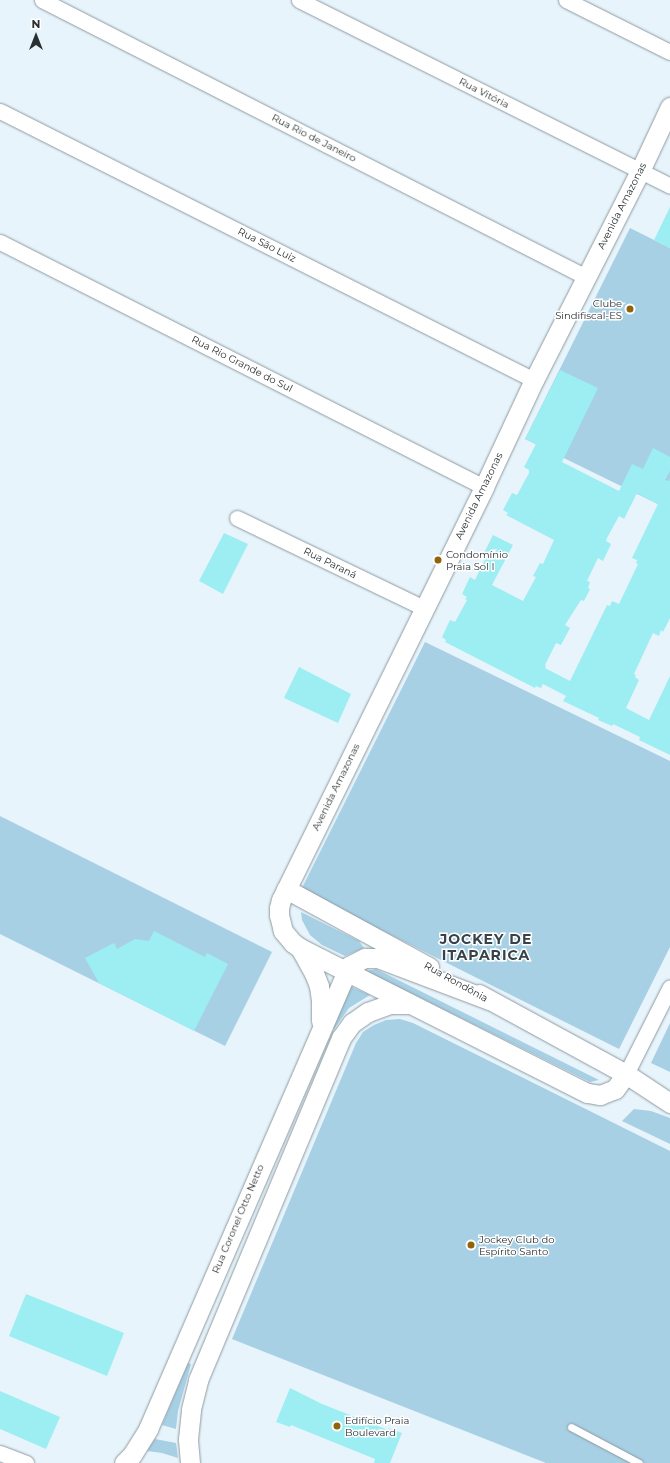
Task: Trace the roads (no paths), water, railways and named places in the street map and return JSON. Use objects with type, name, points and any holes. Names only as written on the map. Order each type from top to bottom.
[{"type":"street","name":"Rua Rio de Janeiro","points":[[42,0],[586,277]]},
{"type":"street","name":"Rua Vitória","points":[[299,0],[670,186]]},
{"type":"street","points":[[566,0],[670,52]]},
{"type":"street","name":"Avenida Amazonas","points":[[300,948],[288,937],[280,923],[279,908],[286,889],[484,487],[534,380],[640,171],[670,107]]},
{"type":"street","name":"Rua São Luiz","points":[[0,111],[534,380]]},
{"type":"street","name":"Rua Rio Grande do Sul","points":[[0,242],[484,487]]},
{"type":"street","name":"Rua Paraná","points":[[237,518],[424,608]]},
{"type":"street","name":"Rua Rondônia","points":[[286,889],[626,1074],[670,1103]]},
{"type":"street","points":[[300,948],[586,1093],[600,1095],[615,1089],[626,1074],[670,987]]},
{"type":"street","points":[[300,948],[314,973],[319,986],[322,1015],[320,1029]]},
{"type":"street","points":[[346,970],[358,960],[372,957],[378,958],[489,1000]]},
{"type":"street","name":"Rua Coronel Otto Netto","points":[[124,1463],[132,1455],[148,1429],[346,970]]},
{"type":"street","points":[[190,1463],[188,1439],[191,1409],[198,1380],[340,1038],[352,1023],[368,1012],[390,1004],[414,1005]]},
{"type":"street","points":[[0,1453],[26,1463]]},
{"type":"lane","points":[[571,1427],[639,1463]]},
{"type":"place","name":"Clube Sindifiscal-ES","points":[[630,309]]},
{"type":"place","name":"Condomínio Praia Sol I","points":[[438,560]]},
{"type":"place","name":"Jockey Club do Espírito Santo","points":[[471,1245]]},
{"type":"place","name":"Edifício Praia Boulevard","points":[[337,1426]]},
{"type":"district","name":"JOCKEY DE ITAPARICA","points":[[486,948]]}]
